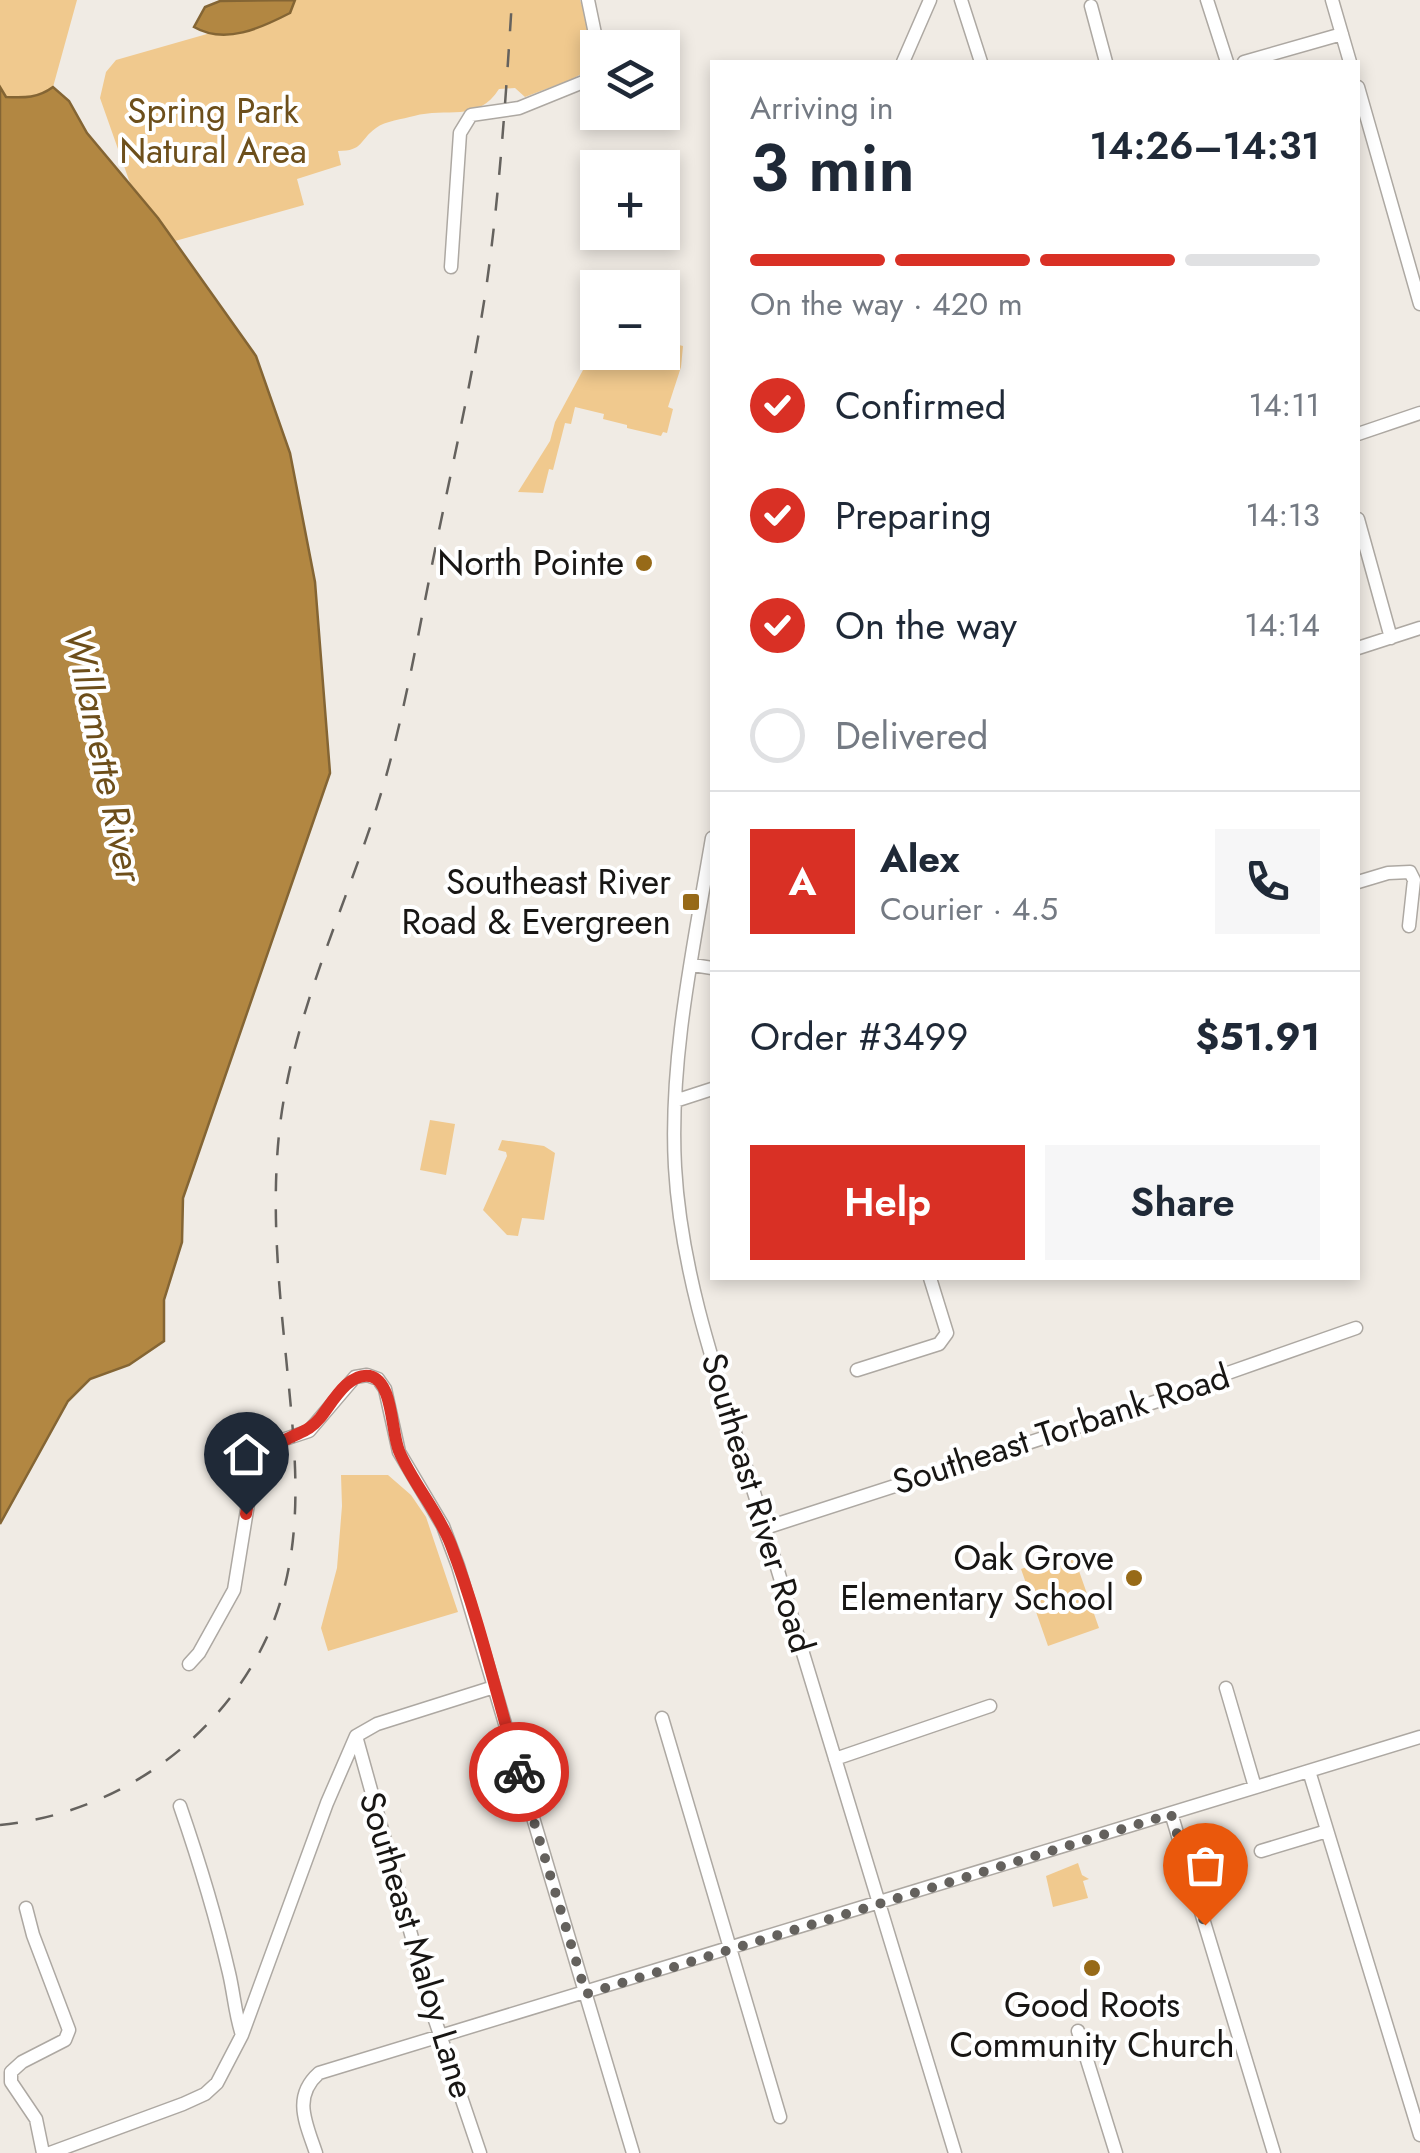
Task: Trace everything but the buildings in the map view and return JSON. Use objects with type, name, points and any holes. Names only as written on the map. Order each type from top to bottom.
[{"type":"street","points":[[588,0],[594,30]]},
{"type":"street","points":[[904,60],[930,0]]},
{"type":"street","points":[[962,0],[980,60]]},
{"type":"street","points":[[1207,0],[1226,60]]},
{"type":"street","points":[[1332,0],[1349,60]]},
{"type":"street","points":[[1091,6],[1105,60]]},
{"type":"street","points":[[1251,60],[1342,34]]},
{"type":"street","points":[[451,267],[460,133],[464,123],[472,116],[519,108],[580,83]]},
{"type":"street","points":[[1360,94],[1420,304]]},
{"type":"street","points":[[1360,433],[1420,412]]},
{"type":"street","points":[[1360,526],[1391,638]]},
{"type":"street","points":[[1360,647],[1420,628]]},
{"type":"street","name":"Southeast River Road","points":[[710,859],[675,1101],[676,1187],[687,1258],[955,2153]]},
{"type":"street","points":[[1360,881],[1407,871],[1414,880],[1409,926]]},
{"type":"street","points":[[693,965],[710,968]]},
{"type":"street","points":[[675,1101],[710,1090]]},
{"type":"street","points":[[857,1370],[939,1344],[944,1339],[947,1333],[931,1280]]},
{"type":"street","name":"Southeast Torbank Road","points":[[765,1528],[1210,1384],[1225,1374],[1294,1353],[1356,1328]]},
{"type":"street","points":[[189,1664],[234,1590],[252,1479],[258,1465],[286,1439],[309,1431],[355,1377],[367,1375],[378,1380],[386,1389],[399,1452],[450,1542],[633,2153]]},
{"type":"street","points":[[26,1908],[69,2030],[65,2040],[10,2072],[10,2082],[36,2119],[47,2153],[205,2094],[228,2068],[356,1736],[377,1724],[494,1687]]},
{"type":"street","points":[[1226,1688],[1255,1788]]},
{"type":"street","points":[[835,1758],[990,1706]]},
{"type":"street","points":[[662,1718],[780,2117]]},
{"type":"street","name":"Southeast Maloy Lane","points":[[356,1736],[441,2036],[480,2153]]},
{"type":"street","points":[[316,2153],[303,2096],[307,2084],[320,2073],[1255,1788],[1310,1776],[1420,1737]]},
{"type":"street","points":[[1310,1776],[1420,2135]]},
{"type":"street","points":[[180,1806],[211,1907],[242,2034]]},
{"type":"street","points":[[1171,1814],[1274,2153]]},
{"type":"street","points":[[1261,1851],[1327,1831]]},
{"type":"street","points":[[1078,2031],[1116,2153]]},
{"type":"green space","points":[[0,0],[77,0],[53,87],[41,96],[6,97],[0,87]]},
{"type":"green space","name":"Spring Park Natural Area","points":[[295,0],[580,0],[589,30],[580,30],[580,75],[525,97],[515,88],[499,89],[491,100],[471,110],[426,114],[384,124],[357,147],[338,151],[341,165],[297,179],[304,205],[175,241],[130,183],[100,98],[106,72],[116,60],[291,10]]},
{"type":"green space","points":[[680,345],[683,346],[681,367],[668,407],[673,409],[667,433],[661,436],[627,428],[603,419],[604,414],[575,407],[571,424],[565,423],[543,493],[518,492],[550,441],[555,422],[583,370],[680,370]]},
{"type":"green space","points":[[430,1120],[455,1124],[446,1175],[420,1170]]},
{"type":"green space","points":[[502,1140],[544,1146],[555,1153],[544,1220],[522,1218],[518,1236],[507,1235],[483,1210],[507,1156],[498,1150]]},
{"type":"green space","points":[[341,1475],[388,1475],[411,1495],[426,1517],[458,1612],[328,1651],[321,1628],[337,1568]]},
{"type":"green space","points":[[1072,1551],[1099,1628],[1048,1646],[1021,1569]]},
{"type":"green space","points":[[1078,1863],[1082,1875],[1089,1879],[1083,1881],[1088,1898],[1053,1907],[1046,1876]]},
{"type":"water","points":[[295,0],[290,13],[243,32],[218,35],[194,27],[205,7],[220,1]]},
{"type":"water","name":"Willamette River","points":[[0,87],[6,97],[19,97],[37,95],[53,87],[69,101],[87,133],[158,218],[256,356],[290,453],[315,582],[330,773],[183,1198],[182,1242],[164,1300],[164,1341],[129,1365],[90,1379],[68,1401],[0,1524]]},
{"type":"railway","points":[[0,1825],[84,1806],[159,1766],[222,1708],[268,1635],[281,1601],[294,1532],[295,1463],[277,1241],[280,1125],[300,1031],[378,804],[409,680],[487,282],[512,0]]},
{"type":"way so far","points":[[519,1772],[586,1994],[1171,1814],[1205,1925]]},
{"type":"place","name":"North Pointe","points":[[644,563]]},
{"type":"place","name":"Southeast River Road & Evergreen","points":[[691,902]]},
{"type":"place","name":"Oak Grove Elementary School","points":[[1134,1578]]},
{"type":"place","name":"Good Roots Community Church","points":[[1092,1968]]},
{"type":"route","points":[[246,1514],[258,1465],[286,1439],[309,1431],[355,1377],[367,1375],[378,1380],[386,1389],[399,1452],[443,1526],[458,1566],[519,1772]]}]
